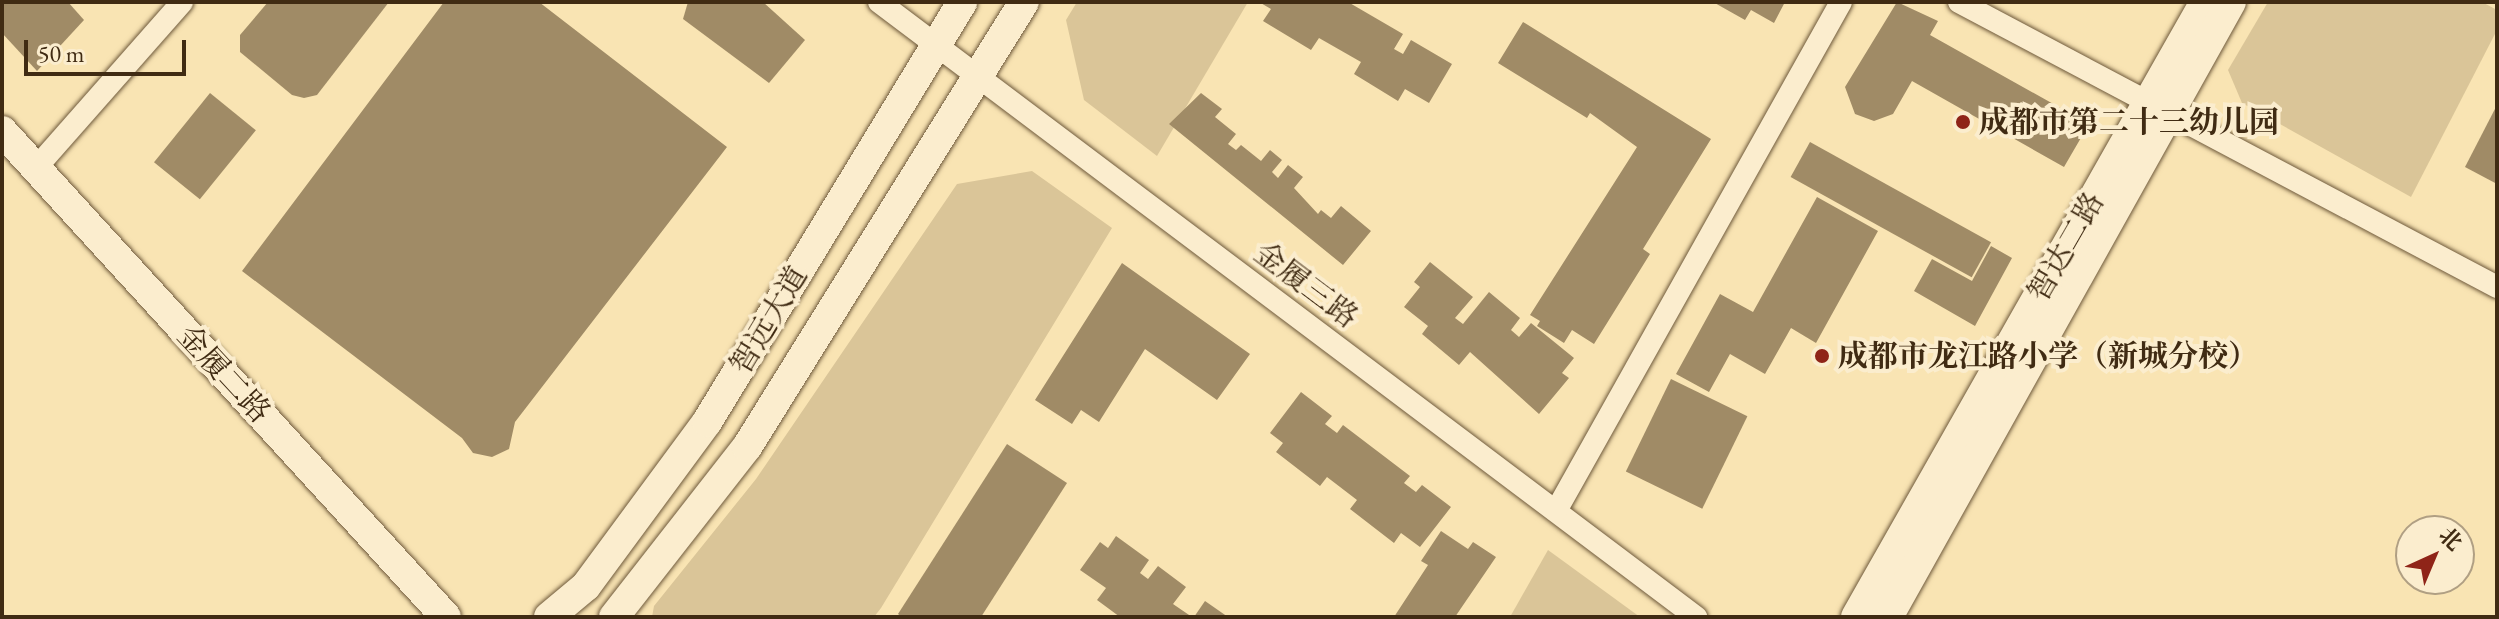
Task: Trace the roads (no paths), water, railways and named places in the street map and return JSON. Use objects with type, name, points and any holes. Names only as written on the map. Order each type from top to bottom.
[{"type":"street","points":[[35,169],[182,2]]},
{"type":"street","name":"金履三路","points":[[879,2],[1696,617]]},
{"type":"street","name":"智远大道","points":[[549,617],[586,586],[707,422],[962,2]]},
{"type":"street","name":"智远大道","points":[[614,617],[747,447],[1024,2]]},
{"type":"street","points":[[1556,511],[1841,2]]},
{"type":"street","points":[[1959,2],[2156,110],[2497,287]]},
{"type":"street","name":"智达二路","points":[[1888,617],[2156,110],[2205,2]]},
{"type":"street","name":"智达二路","points":[[1856,617],[2156,110],[2231,2]]},
{"type":"street","name":"金履二路","points":[[2,131],[446,617]]},
{"type":"place","name":"成都市第二十三幼儿园","points":[[1963,122]]},
{"type":"place","name":"成都市龙江路小学（新城分校）","points":[[1822,356]]}]
